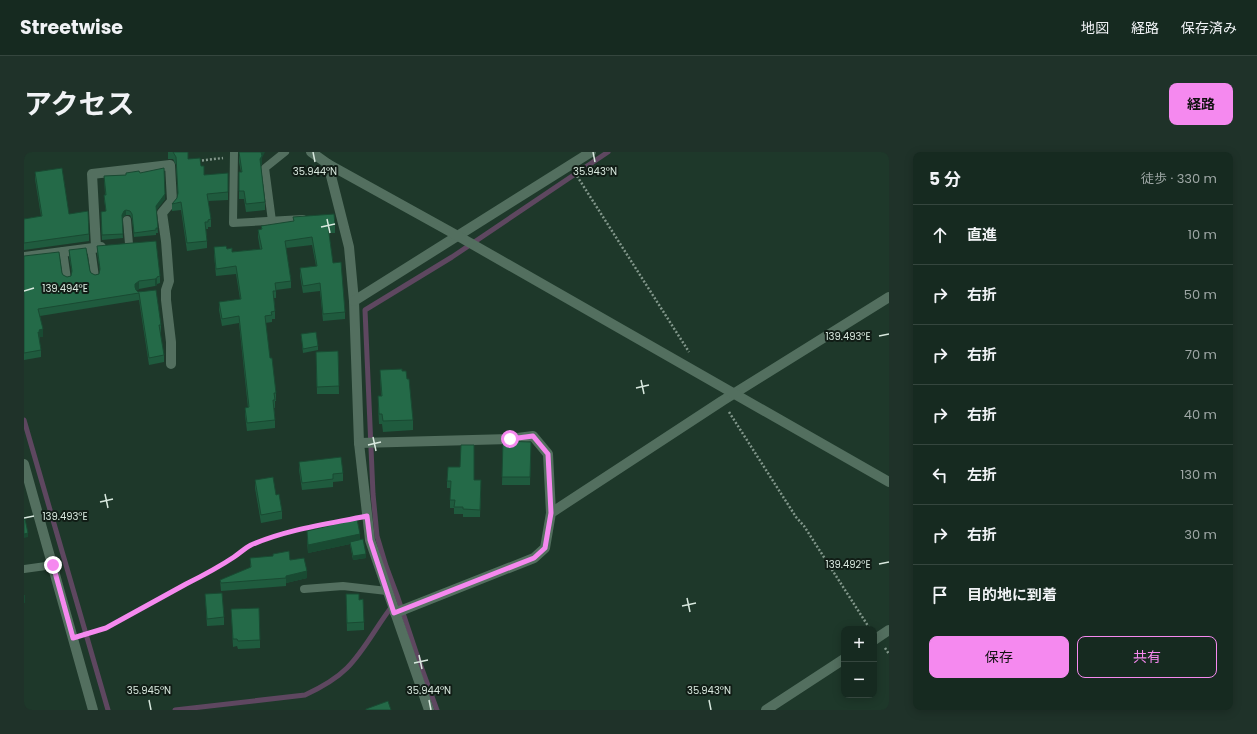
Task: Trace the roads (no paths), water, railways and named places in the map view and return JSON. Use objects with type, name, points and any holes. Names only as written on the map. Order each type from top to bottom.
[{"type":"street","points":[[311,152],[328,164],[458,236],[889,482]]},
{"type":"street","points":[[354,301],[590,152]]},
{"type":"street","points":[[328,164],[338,217],[349,246],[354,301],[358,443],[370,540],[394,613],[429,710]]},
{"type":"street","points":[[93,248],[92,174],[170,165],[172,201],[162,213],[162,241],[169,281],[163,291],[166,300],[171,342],[171,364]]},
{"type":"street","points":[[24,257],[109,246]]},
{"type":"street","points":[[551,513],[722,401],[889,297]]},
{"type":"street","points":[[358,443],[510,439],[533,436],[548,454],[551,513],[545,548],[534,558],[394,613]]},
{"type":"street","points":[[24,464],[93,710]]},
{"type":"street","points":[[877,638],[889,630]]},
{"type":"street","points":[[766,710],[841,661]]},
{"type":"lane","points":[[272,221],[265,168],[285,152]]},
{"type":"lane","points":[[234,154],[233,223],[311,218]]},
{"type":"lane","points":[[127,220],[129,244]]},
{"type":"lane","points":[[93,248],[95,277]]},
{"type":"lane","points":[[63,251],[67,279]]},
{"type":"lane","points":[[24,569],[53,565]]},
{"type":"lane","points":[[304,589],[343,586],[387,591]]},
{"type":"waterway","points":[[437,710],[386,566],[377,536],[373,494],[365,310],[452,257],[608,152]]},
{"type":"waterway","points":[[24,420],[108,710]]},
{"type":"waterway","points":[[175,710],[305,695],[322,687],[347,668],[360,653],[393,605]]}]
